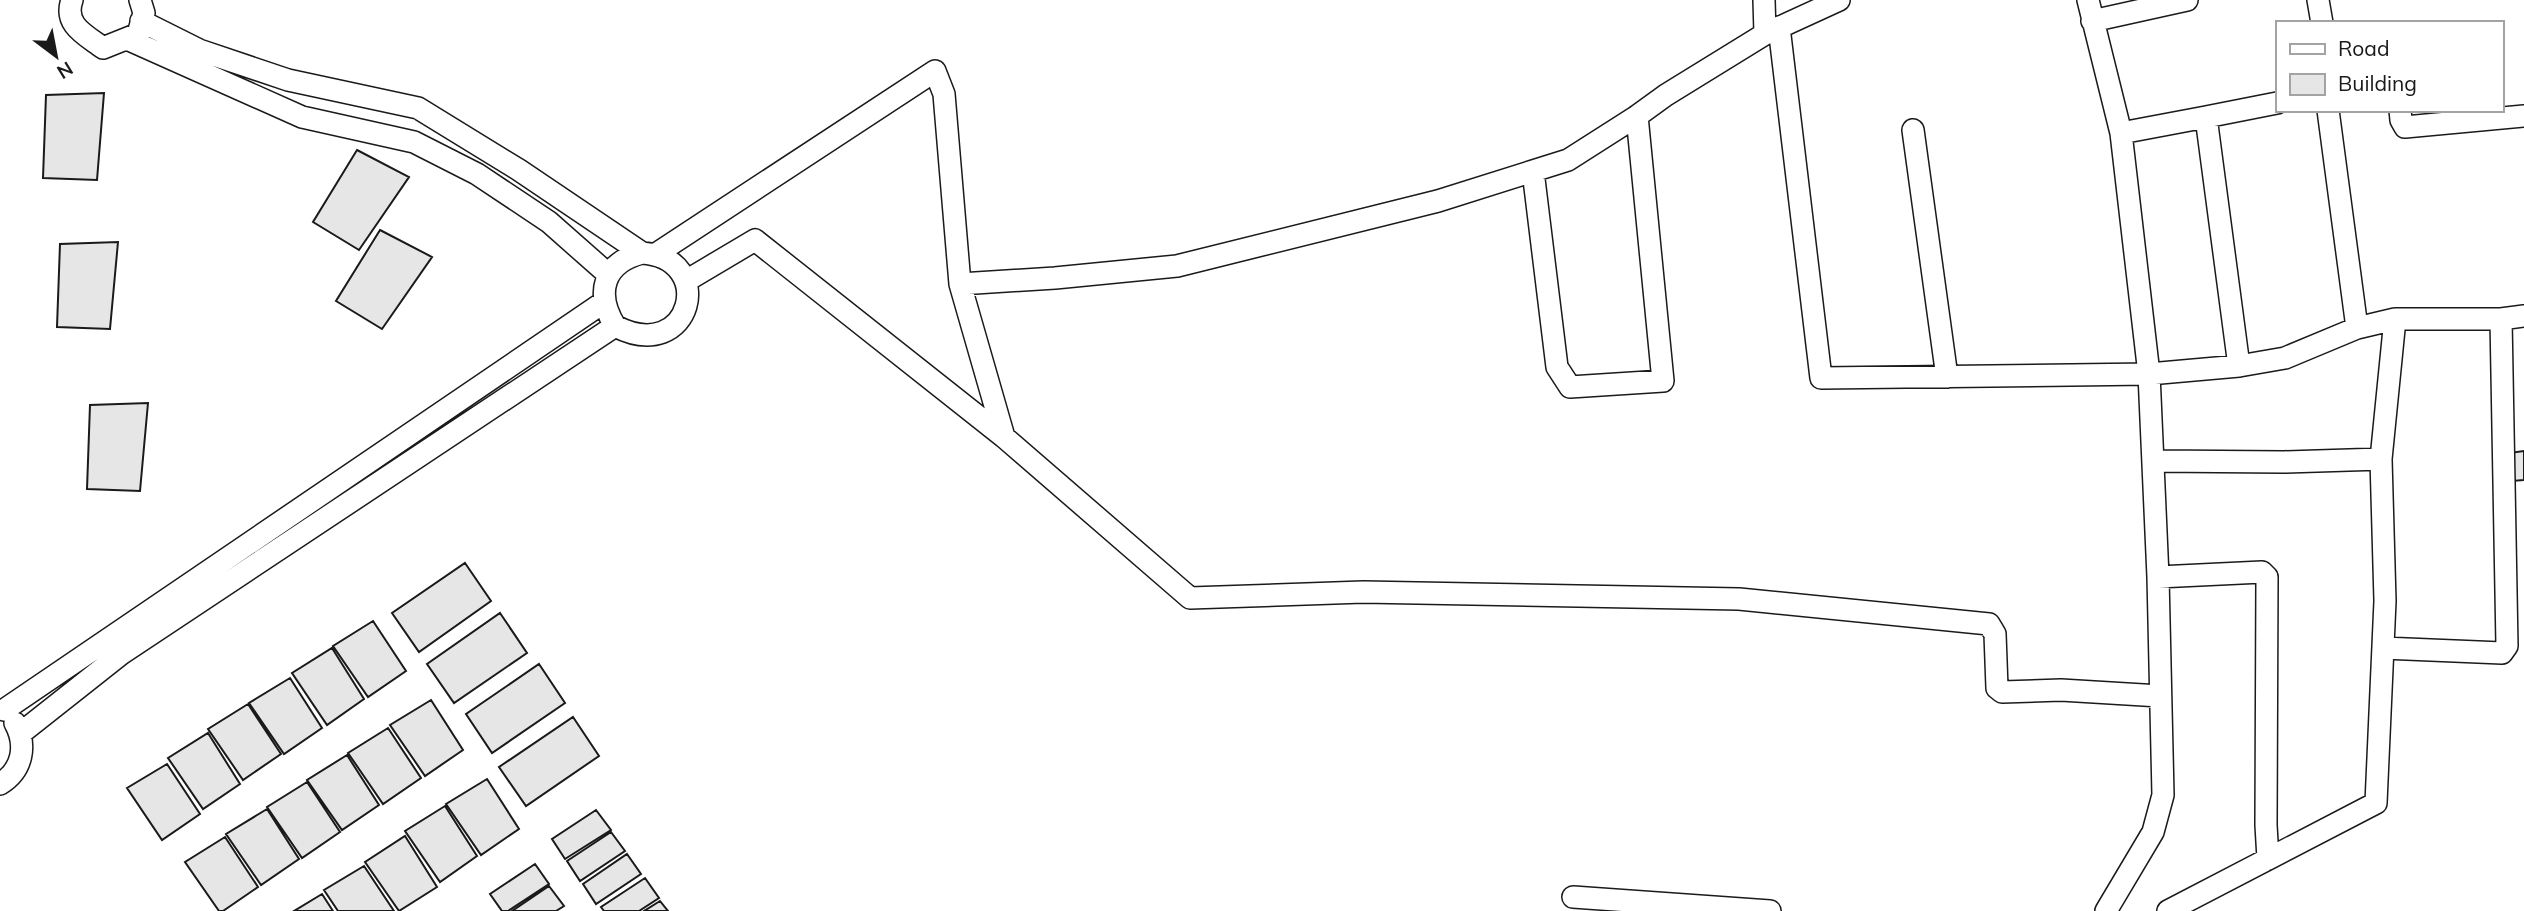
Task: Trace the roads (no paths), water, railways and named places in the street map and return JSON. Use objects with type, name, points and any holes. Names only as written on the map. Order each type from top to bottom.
[{"type":"street","points":[[1764,0],[1772,31],[1821,378],[2149,374],[2239,366],[2285,358],[2357,328],[2395,319],[2501,319],[2524,316]]},
{"type":"street","points":[[960,284],[1177,266],[1438,201],[1568,160],[1666,95],[1772,31],[1839,0]]},
{"type":"street","points":[[2088,0],[2121,133],[2149,374],[2158,577],[2163,795],[2153,832],[2106,911]]},
{"type":"street","points":[[2092,21],[2186,0]]},
{"type":"street","points":[[2318,0],[2322,21]]},
{"type":"street","points":[[67,3],[73,26],[103,48],[138,34],[141,10],[199,50],[288,80],[418,108],[649,253],[669,259],[679,268],[686,281],[686,308],[669,330],[643,337],[615,326],[604,302],[604,288],[617,264],[629,256],[649,253],[935,71],[944,94],[960,284],[1004,437]]},
{"type":"street","points":[[127,39],[302,117],[414,142],[477,174],[549,222],[609,275]]},
{"type":"street","points":[[2121,133],[2276,103]]},
{"type":"street","points":[[2328,112],[2357,328]]},
{"type":"street","points":[[2400,112],[2405,127],[2524,116]]},
{"type":"street","points":[[1533,171],[1557,367],[1563,377],[1570,387],[1663,382],[1637,116]]},
{"type":"street","points":[[2206,117],[2239,366]]},
{"type":"street","points":[[1913,130],[1947,377]]},
{"type":"street","points":[[686,281],[755,240],[1004,437],[1190,598],[1363,592],[1740,598],[1889,613],[1989,624],[1995,634],[1997,688],[2002,692],[2061,690],[2160,696]]},
{"type":"street","points":[[0,784],[14,773],[22,753],[20,733],[14,720],[2,709],[604,302]]},
{"type":"street","points":[[2168,911],[2376,803],[2385,601],[2381,459],[2395,319]]},
{"type":"street","points":[[2383,648],[2502,653],[2507,646],[2501,319]]},
{"type":"street","points":[[20,733],[121,654],[615,326]]},
{"type":"street","points":[[2154,461],[2284,462],[2381,459]]},
{"type":"street","points":[[2158,577],[2262,572],[2267,577],[2268,859]]},
{"type":"street","points":[[1573,897],[1770,911]]}]
